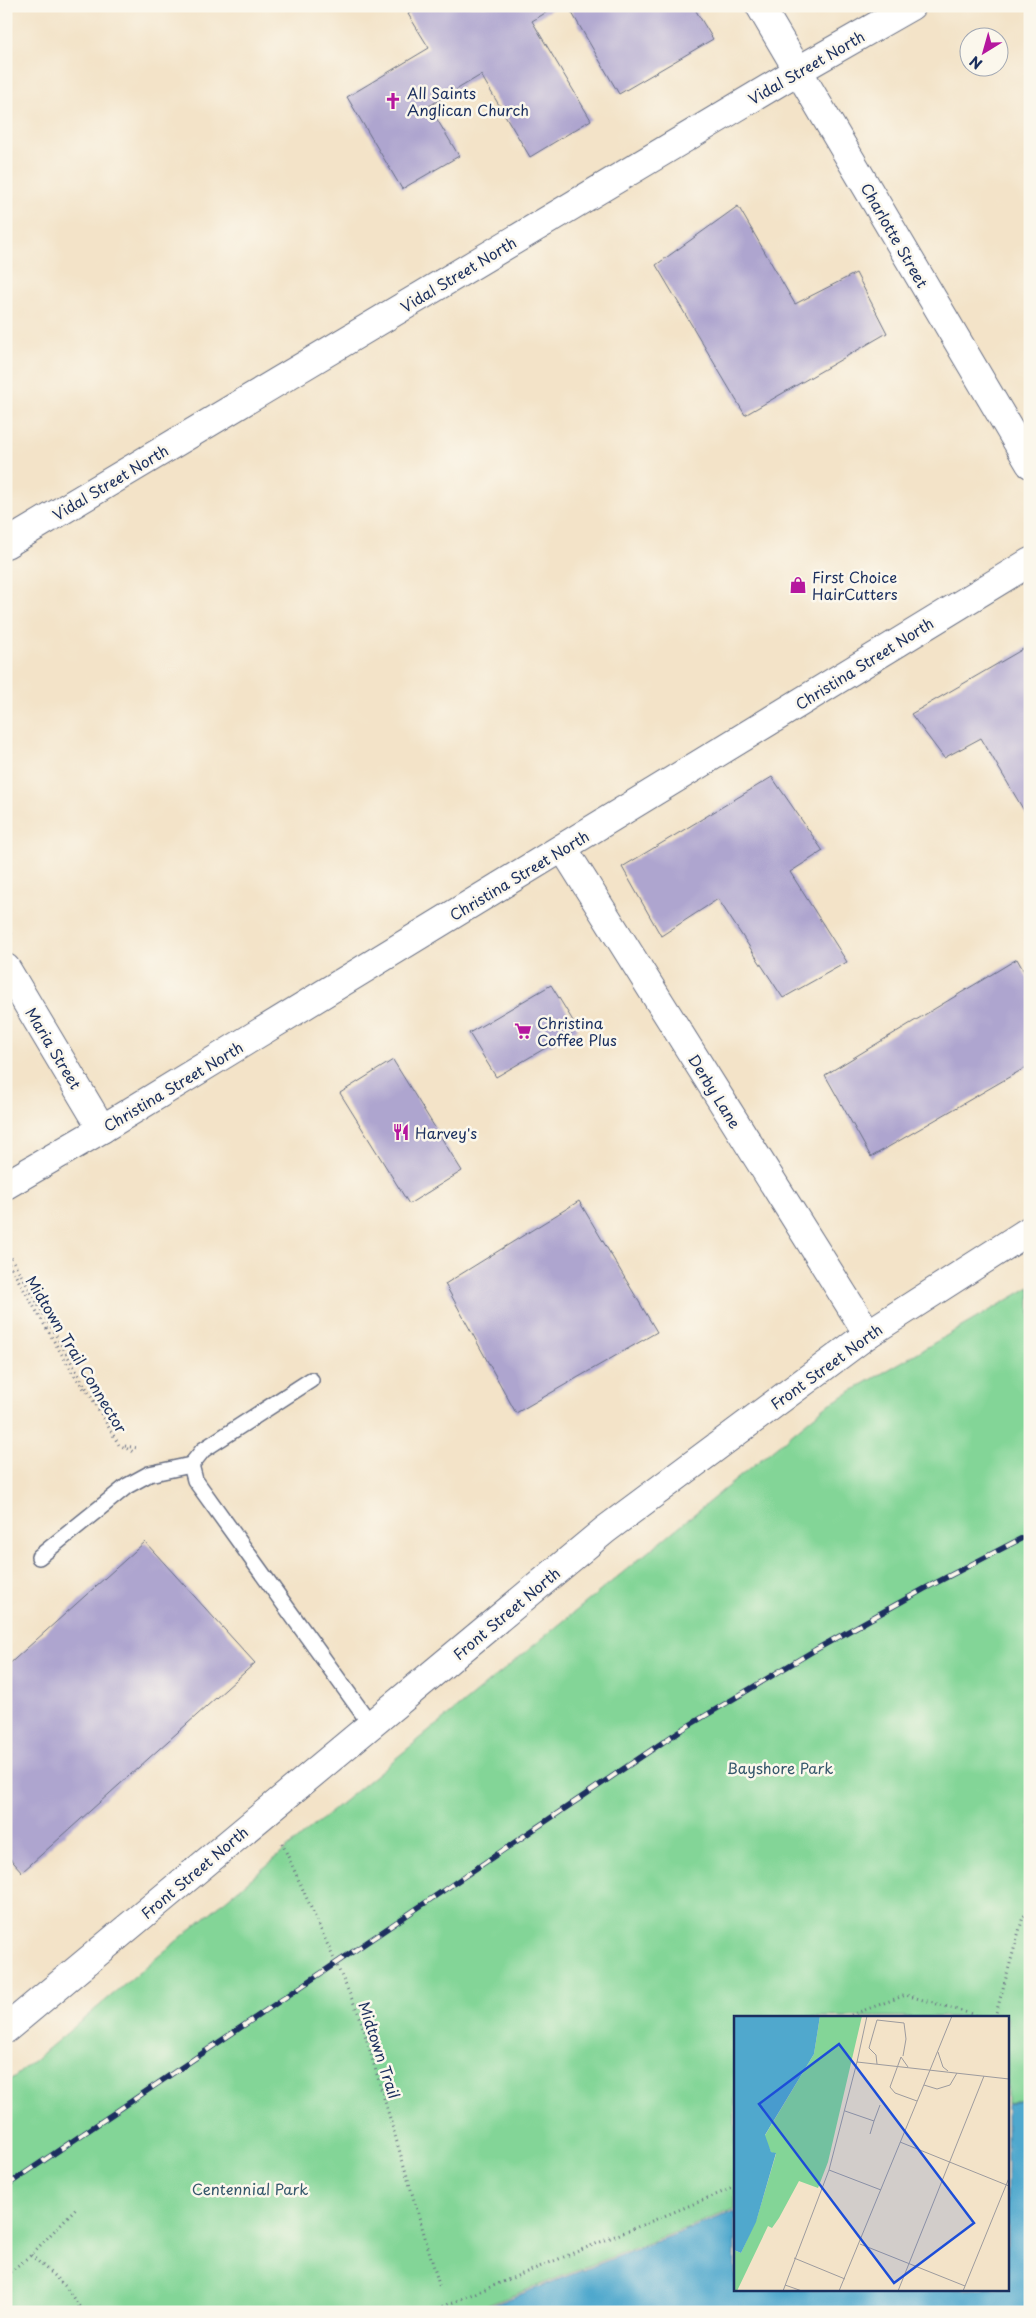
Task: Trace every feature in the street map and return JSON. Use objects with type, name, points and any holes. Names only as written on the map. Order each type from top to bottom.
[{"type":"street","name":"Charlotte Street","points":[[760,6],[1030,464]]},
{"type":"street","name":"Vidal Street North","points":[[6,544],[799,70],[911,6]]},
{"type":"street","name":"Christina Street North","points":[[6,1185],[102,1129],[1030,562]]},
{"type":"street","name":"Derby Lane","points":[[563,848],[868,1334]]},
{"type":"street","name":"Maria Street","points":[[6,968],[102,1129]]},
{"type":"street","name":"Front Street North","points":[[6,2029],[605,1530],[868,1334],[1030,1230]]},
{"type":"lane","points":[[39,1557],[127,1486],[149,1474],[191,1465],[203,1450],[311,1380]]},
{"type":"lane","points":[[191,1465],[195,1480],[371,1725]]},
{"type":"path","name":"Midtown Trail Connector","points":[[6,1259],[72,1372],[104,1417],[119,1445],[138,1448]]},
{"type":"path","name":"Midtown Trail","points":[[279,1836],[360,2017],[440,2288]]},
{"type":"path","points":[[994,2016],[1023,1917],[1030,1911]]},
{"type":"path","points":[[851,2015],[906,1996],[978,2016]]},
{"type":"path","points":[[429,2312],[734,2187]]},
{"type":"path","points":[[6,2275],[31,2255],[76,2208]]},
{"type":"path","points":[[31,2255],[65,2286],[83,2312]]},
{"type":"green space","name":"Bayshore Park","points":[[1030,1287],[1030,2096],[1008,2104],[1008,2016],[734,2016],[734,2209],[470,2312],[6,2312],[6,2084],[339,1805],[826,1406]]},
{"type":"water","points":[[1030,2096],[1030,2312],[475,2312],[734,2211],[734,2290],[1008,2290],[1008,2105]]},
{"type":"building","name":"All Saints Anglican Church","points":[[421,6],[557,6],[532,21],[591,120],[530,157],[481,75],[429,106],[459,156],[402,189],[347,97],[429,48],[408,14]]},
{"type":"building","points":[[568,6],[693,6],[713,39],[619,94]]},
{"type":"building","points":[[738,206],[795,304],[856,273],[887,333],[745,415],[656,265]]},
{"type":"building","points":[[1030,645],[1030,812],[1026,814],[981,738],[944,758],[911,714]]},
{"type":"building","points":[[772,777],[823,851],[790,872],[847,962],[783,998],[718,899],[661,936],[622,867]]},
{"type":"building","points":[[1017,959],[1030,982],[1030,1065],[871,1157],[825,1075]]},
{"type":"building","name":"Christina Coffee Plus","points":[[551,985],[578,1029],[496,1077],[469,1033]]},
{"type":"building","name":"Harvey's","points":[[393,1060],[462,1171],[409,1204],[340,1093]]},
{"type":"building","points":[[579,1201],[657,1332],[516,1413],[445,1284]]},
{"type":"building","points":[[145,1542],[255,1663],[22,1872],[6,1854],[6,1667]]},
{"type":"railway","points":[[6,2186],[678,1732],[815,1650],[924,1589],[1030,1534]]},
{"type":"place","name":"All Saints Anglican Church","points":[[393,101]]},
{"type":"place","name":"First Choice HairCutters","points":[[798,585]]},
{"type":"place","name":"Christina Coffee Plus","points":[[523,1031]]},
{"type":"place","name":"Harvey's","points":[[401,1132]]},
{"type":"park label","name":"Centennial Park","points":[[250,2188]]}]
